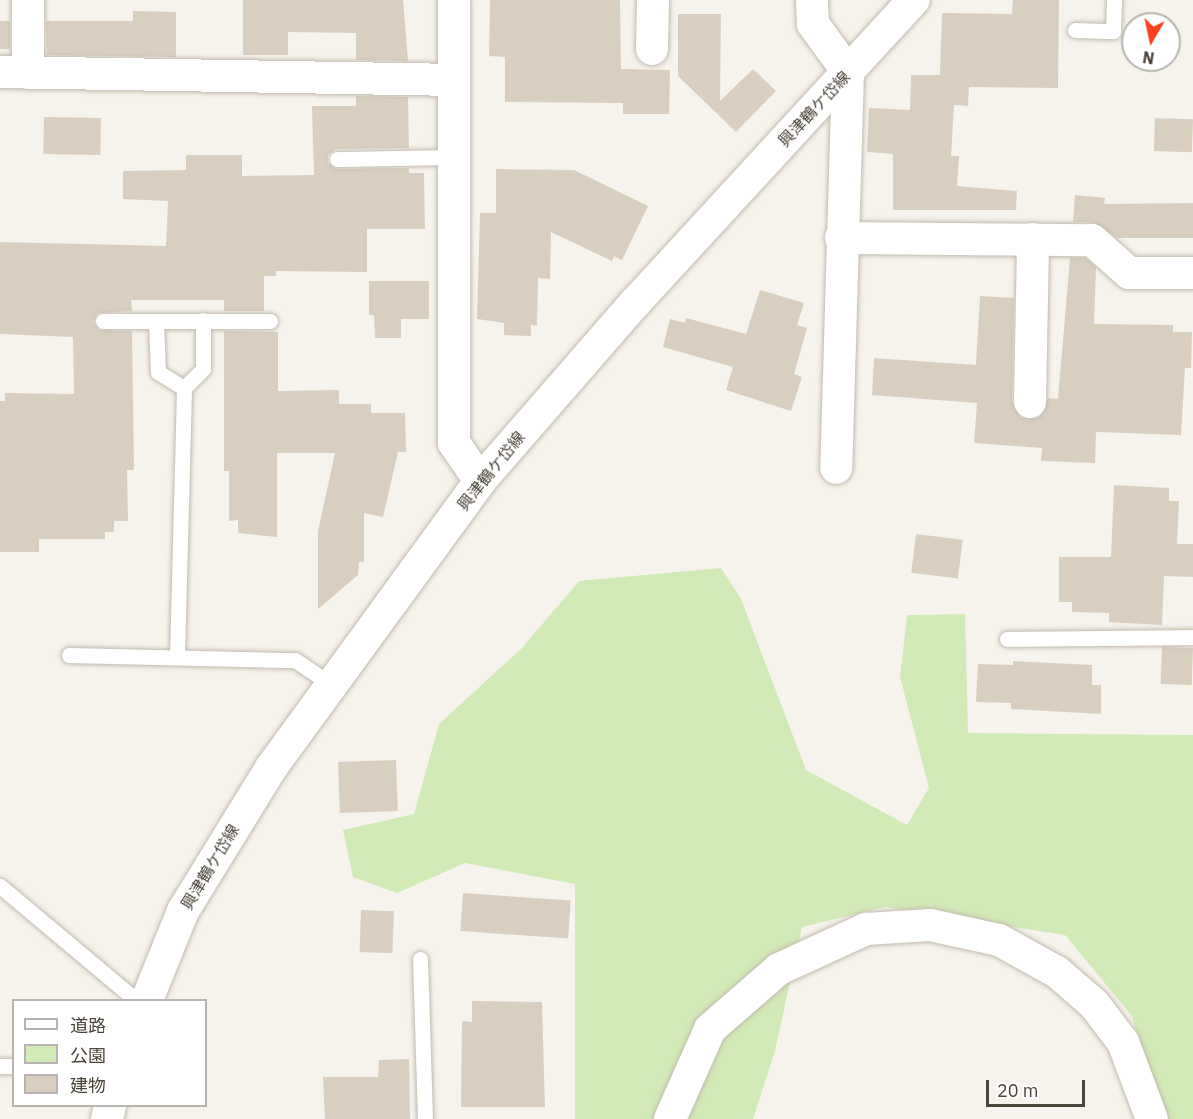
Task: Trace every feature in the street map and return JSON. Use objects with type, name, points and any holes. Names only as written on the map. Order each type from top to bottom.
[{"type":"street","points":[[28,0],[14,72],[454,80]]},
{"type":"street","points":[[454,0],[454,443],[480,482]]},
{"type":"street","points":[[652,50],[653,0]]},
{"type":"street","points":[[812,0],[813,24],[848,72],[841,238],[836,468]]},
{"type":"street","name":"興津鶴ケ岱線","points":[[147,999],[183,911],[330,683],[480,482],[635,303],[914,0]]},
{"type":"street","points":[[841,238],[1092,240],[1129,273],[1193,273]]},
{"type":"street","points":[[1030,402],[1034,239]]},
{"type":"street","points":[[670,1119],[710,1029],[779,969],[866,929],[930,925],[999,940],[1057,972],[1095,1004],[1123,1042],[1152,1119]]},
{"type":"lane","points":[[1075,30],[1113,31],[1114,0]]},
{"type":"lane","points":[[337,159],[455,157]]},
{"type":"lane","points":[[103,321],[270,321]]},
{"type":"lane","points":[[156,321],[158,372],[184,388]]},
{"type":"lane","points":[[177,657],[184,388],[203,369],[203,321]]},
{"type":"lane","points":[[1007,639],[1193,637]]},
{"type":"lane","points":[[69,655],[295,660],[330,683]]},
{"type":"lane","points":[[0,886],[135,999]]},
{"type":"lane","points":[[420,959],[424,1119]]},
{"type":"green space","points":[[721,568],[741,599],[806,770],[907,825],[929,788],[900,677],[907,615],[965,614],[968,733],[1193,735],[1193,1119],[1159,1119],[1132,1016],[1065,935],[885,907],[802,927],[775,1051],[753,1119],[575,1119],[575,884],[465,863],[397,893],[353,877],[343,830],[414,814],[439,724],[522,648],[579,581]]},
{"type":"building","points":[[243,0],[403,0],[408,61],[356,60],[356,33],[288,32],[288,55],[243,55]]},
{"type":"building","points":[[490,0],[620,0],[621,69],[670,70],[669,114],[623,114],[623,103],[505,102],[505,57],[489,56]]},
{"type":"building","points":[[1013,0],[1059,0],[1058,88],[969,87],[968,106],[954,105],[951,156],[959,156],[957,186],[1017,191],[1016,210],[893,210],[893,154],[867,152],[869,108],[910,110],[911,75],[940,75],[942,13],[1012,14]]},
{"type":"building","points":[[133,11],[176,12],[176,57],[47,55],[46,21],[133,21]]},
{"type":"building","points":[[678,14],[721,14],[720,101],[753,69],[776,91],[736,132],[678,76]]},
{"type":"building","points":[[0,21],[10,21],[10,49],[0,49]]},
{"type":"building","points":[[356,96],[408,97],[409,148],[336,149],[328,155],[328,163],[337,169],[409,168],[409,173],[424,173],[425,229],[367,229],[367,272],[276,271],[276,276],[264,276],[264,311],[224,311],[224,300],[131,300],[132,311],[98,313],[93,322],[99,330],[132,331],[134,470],[127,470],[128,521],[114,521],[114,532],[105,532],[105,539],[39,539],[39,552],[0,552],[0,401],[5,401],[5,393],[74,394],[73,337],[0,334],[0,242],[166,246],[168,201],[123,199],[123,171],[186,170],[186,155],[242,155],[242,176],[314,175],[312,106],[356,106]]},
{"type":"building","points":[[44,117],[101,118],[100,155],[43,154]]},
{"type":"building","points":[[1155,118],[1193,119],[1192,152],[1154,151]]},
{"type":"building","points":[[496,169],[574,170],[648,206],[622,260],[614,256],[612,261],[551,232],[550,279],[538,278],[537,326],[531,325],[531,336],[504,335],[504,323],[477,319],[480,213],[496,213]]},
{"type":"building","points":[[1075,195],[1105,198],[1104,204],[1193,203],[1193,238],[1117,238],[1093,222],[1073,222]]},
{"type":"building","points":[[1070,258],[1085,258],[1096,267],[1094,324],[1173,325],[1173,332],[1192,332],[1191,368],[1185,368],[1181,435],[1096,432],[1095,463],[1041,461],[1042,448],[974,443],[977,403],[872,395],[874,358],[976,365],[980,296],[1014,298],[1012,402],[1021,418],[1039,417],[1048,398],[1058,399]]},
{"type":"building","points":[[369,281],[429,281],[429,319],[401,319],[401,338],[375,338],[374,315],[369,315]]},
{"type":"building","points":[[760,290],[804,303],[797,325],[807,328],[794,374],[802,377],[791,411],[726,390],[733,367],[663,347],[670,319],[685,323],[686,318],[746,334]]},
{"type":"building","points":[[224,331],[278,332],[278,391],[339,390],[339,404],[371,404],[371,413],[405,413],[406,452],[398,452],[383,517],[364,513],[364,562],[359,562],[358,575],[318,609],[318,531],[335,453],[277,453],[277,537],[238,533],[238,520],[229,521],[229,471],[224,471]]},
{"type":"building","points":[[1114,485],[1169,488],[1169,501],[1179,501],[1177,544],[1193,544],[1193,577],[1164,576],[1162,625],[1109,622],[1109,613],[1072,612],[1072,602],[1059,602],[1059,557],[1111,557]]},
{"type":"building","points":[[916,534],[963,540],[958,578],[911,573]]},
{"type":"building","points":[[1162,647],[1193,648],[1192,685],[1161,684]]},
{"type":"building","points":[[1013,661],[1092,665],[1092,685],[1101,685],[1101,714],[1011,709],[1011,703],[976,702],[978,664],[1013,665]]},
{"type":"building","points":[[396,760],[398,811],[340,813],[338,762]]},
{"type":"building","points":[[463,893],[571,901],[568,938],[460,931]]},
{"type":"building","points":[[361,910],[394,911],[393,953],[360,952]]},
{"type":"building","points":[[472,1001],[542,1002],[545,1107],[461,1107],[462,1021],[472,1022]]},
{"type":"building","points":[[409,1059],[410,1119],[325,1119],[323,1077],[378,1077],[379,1060]]}]
